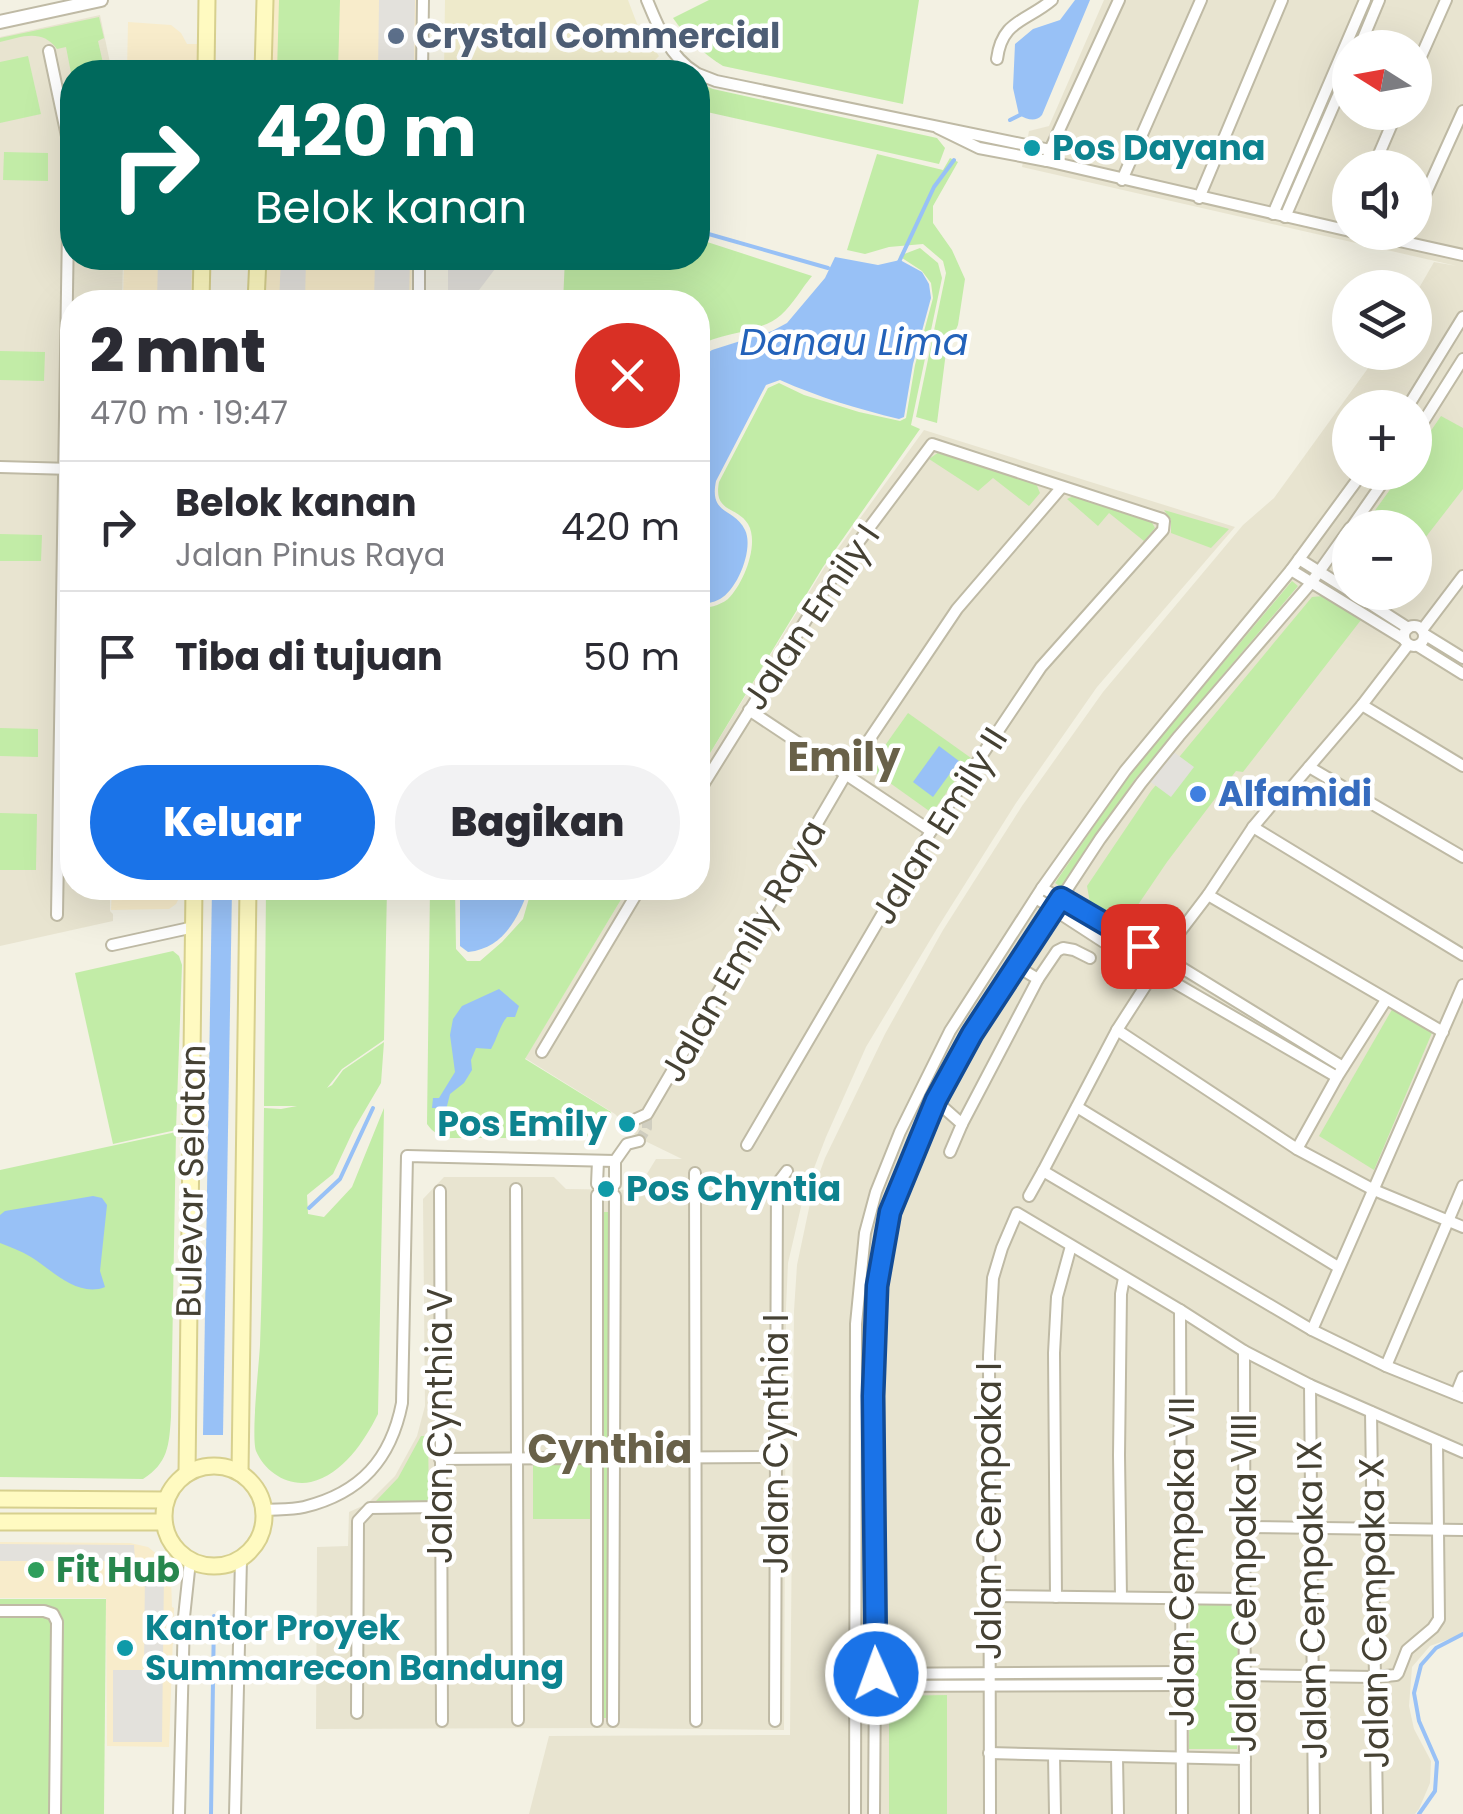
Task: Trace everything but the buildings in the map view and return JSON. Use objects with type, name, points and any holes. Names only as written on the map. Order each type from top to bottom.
[{"type":"main road","points":[[206,60],[207,0]]},
{"type":"main road","points":[[263,60],[265,0]]},
{"type":"main road","name":"Bulevar Selatan","points":[[187,1474],[194,900]]},
{"type":"main road","name":"Bulevar Selatan","points":[[240,1473],[248,900]]},
{"type":"main road","points":[[219,1466],[240,1473],[256,1489],[264,1510],[262,1532],[241,1559],[221,1566],[200,1565],[172,1544],[164,1522],[166,1500],[187,1474],[219,1466]]},
{"type":"main road","points":[[0,1499],[166,1500]]},
{"type":"main road","points":[[0,1522],[164,1522]]},
{"type":"street","points":[[0,22],[101,0]]},
{"type":"street","points":[[422,60],[423,0]]},
{"type":"street","points":[[648,0],[664,40],[681,60]]},
{"type":"street","points":[[997,58],[999,43],[1012,26],[1052,0]]},
{"type":"street","points":[[1048,156],[1118,0]]},
{"type":"street","points":[[1122,180],[1200,0]]},
{"type":"street","points":[[1198,198],[1282,0]]},
{"type":"street","points":[[1279,216],[1366,0]]},
{"type":"street","points":[[1367,30],[1380,0]]},
{"type":"street","points":[[1432,32],[1446,0]]},
{"type":"street","points":[[50,51],[60,99]]},
{"type":"street","points":[[710,79],[938,128],[1198,198],[1332,224]]},
{"type":"street","points":[[1279,216],[1332,106]]},
{"type":"street","points":[[1432,179],[1463,110]]},
{"type":"street","points":[[1432,245],[1463,255]]},
{"type":"street","points":[[1418,390],[1463,317]]},
{"type":"street","points":[[1432,408],[1463,360]]},
{"type":"street","name":"Jalan Emily I","points":[[710,774],[836,572],[931,445],[1062,488]]},
{"type":"street","points":[[0,468],[60,469]]},
{"type":"street","name":"Jalan Emily II","points":[[747,1145],[932,830],[1041,667],[1163,530],[1162,518],[1062,488]]},
{"type":"street","name":"Jalan Emily Raya","points":[[634,1120],[647,1114],[846,774],[957,609],[1062,488]]},
{"type":"street","points":[[854,1814],[856,1324],[865,1233],[876,1192],[900,1132],[950,1031],[1039,893],[1125,771],[1291,570],[1350,490]]},
{"type":"street","points":[[874,1814],[873,1396],[877,1286],[890,1212],[936,1100],[972,1034],[1100,838],[1141,782],[1332,554]]},
{"type":"street","points":[[1299,559],[1332,580]]},
{"type":"street","points":[[1291,570],[1463,674]]},
{"type":"street","points":[[1373,610],[1410,640],[1422,643],[1423,632],[1463,576]]},
{"type":"street","points":[[1292,788],[1362,705],[1418,627],[1463,658]]},
{"type":"street","points":[[1362,705],[1463,766]]},
{"type":"street","points":[[749,710],[932,830]]},
{"type":"street","points":[[1309,767],[1463,857]]},
{"type":"street","points":[[1166,950],[1274,802]]},
{"type":"street","points":[[57,914],[60,803]]},
{"type":"street","points":[[1253,827],[1463,955]]},
{"type":"street","points":[[1039,893],[1152,951],[1166,950],[1174,963],[1170,972],[1154,972]]},
{"type":"street","points":[[1208,895],[1443,1032]]},
{"type":"street","points":[[542,1052],[633,900]]},
{"type":"street","points":[[1058,904],[1116,950],[1340,1072]]},
{"type":"street","points":[[112,945],[194,928]]},
{"type":"street","points":[[950,1152],[1038,979],[1058,951],[1074,950],[1090,958]]},
{"type":"street","points":[[1152,951],[1148,955],[1154,972]]},
{"type":"street","points":[[1174,963],[1340,1072]]},
{"type":"street","points":[[1018,967],[1038,979]]},
{"type":"street","points":[[1029,1196],[1117,1030],[1154,972]]},
{"type":"street","points":[[1312,1330],[1463,985]]},
{"type":"street","points":[[1297,1150],[1386,1000]]},
{"type":"street","points":[[1117,1030],[1297,1150],[1374,1190],[1463,1227]]},
{"type":"street","points":[[936,1100],[962,1124]]},
{"type":"street","points":[[1077,1107],[1338,1267]]},
{"type":"street","points":[[614,1721],[614,1210],[616,1160],[631,1139]]},
{"type":"street","points":[[264,1510],[301,1508],[360,1481],[382,1459],[397,1430],[402,1403],[407,1156],[616,1160]]},
{"type":"street","points":[[597,1720],[598,1160]]},
{"type":"street","points":[[1043,1170],[1312,1330],[1459,1395],[1463,1377]]},
{"type":"street","name":"Jalan Cynthia I","points":[[776,1721],[777,1184],[787,1171]]},
{"type":"street","points":[[695,1173],[696,1721]]},
{"type":"street","points":[[1386,1366],[1463,1186]]},
{"type":"street","points":[[516,1189],[518,1720]]},
{"type":"street","name":"Jalan Cynthia V","points":[[440,1191],[442,1721]]},
{"type":"street","name":"Jalan Cempaka I","points":[[990,1814],[988,1356],[993,1278],[1018,1214],[1072,1246]]},
{"type":"street","points":[[1056,1597],[1054,1352],[1058,1297],[1072,1246],[1244,1351],[1310,1385],[1463,1452]]},
{"type":"street","points":[[1121,1598],[1119,1456],[1124,1278]]},
{"type":"street","name":"Jalan Cempaka VII","points":[[1180,1310],[1182,1814]]},
{"type":"street","points":[[856,1324],[876,1324]]},
{"type":"street","name":"Jalan Cempaka VIII","points":[[1244,1351],[1245,1814]]},
{"type":"street","name":"Jalan Cempaka IX","points":[[1310,1385],[1314,1814]]},
{"type":"street","name":"Jalan Cempaka X","points":[[1371,1412],[1377,1814]]},
{"type":"street","points":[[1245,1676],[1396,1675],[1407,1650],[1439,1619],[1437,1441]]},
{"type":"street","points":[[440,1458],[775,1457]]},
{"type":"street","points":[[357,1713],[358,1522],[370,1508],[440,1507]]},
{"type":"street","points":[[1244,1528],[1463,1530]]},
{"type":"street","points":[[235,1814],[241,1559]]},
{"type":"street","points":[[178,1814],[184,1617],[190,1560]]},
{"type":"street","points":[[988,1596],[1244,1599]]},
{"type":"street","points":[[0,1611],[44,1611],[53,1614],[57,1622],[55,1814]]},
{"type":"street","points":[[855,1680],[1182,1672]]},
{"type":"street","points":[[989,1678],[1182,1685]]},
{"type":"street","points":[[990,1753],[1245,1759]]},
{"type":"street","points":[[1054,1755],[1055,1814]]},
{"type":"street","points":[[1117,1757],[1118,1814]]},
{"type":"shaded area","points":[[269,0],[417,0],[416,60],[267,60]]},
{"type":"shaded area","name":"Crystal Commercial","points":[[379,0],[415,0],[414,60],[378,60]]},
{"type":"shaded area","points":[[445,0],[628,0],[639,29],[659,56],[655,60],[444,60]]},
{"type":"shaded area","points":[[1104,0],[1463,0],[1463,1634],[1430,1646],[1412,1667],[1409,1706],[1414,1729],[1431,1761],[1430,1783],[1415,1814],[529,1814],[549,1736],[790,1735],[797,1265],[812,1194],[825,1158],[885,1034],[943,930],[1022,806],[1103,692],[1243,525],[1274,498],[1332,418],[1332,490],[1432,490],[1432,390],[1352,390],[1367,370],[1432,370],[1429,270],[1434,262],[1457,266],[1387,250],[1432,250],[1432,150],[1332,150],[1332,238],[1022,167],[1029,131],[1049,126]]},
{"type":"shaded area","points":[[100,15],[109,60],[60,60],[60,270],[123,270],[122,290],[60,290],[60,900],[110,900],[113,921],[0,946],[0,37]]},
{"type":"shaded area","points":[[128,22],[171,25],[187,44],[197,44],[197,60],[127,60]]},
{"type":"shaded area","points":[[124,270],[194,270],[193,290],[123,290]]},
{"type":"shaded area","points":[[158,270],[192,270],[191,290],[157,290]]},
{"type":"shaded area","points":[[262,270],[412,270],[411,290],[261,290]]},
{"type":"shaded area","points":[[280,270],[306,270],[305,290],[280,290]]},
{"type":"shaded area","points":[[375,270],[410,270],[409,290],[374,290]]},
{"type":"shaded area","points":[[448,270],[494,270],[479,290],[448,290]]},
{"type":"shaded area","points":[[924,430],[1235,527],[1097,687],[1016,803],[866,1047],[804,1194],[788,1263],[786,1308],[784,1730],[316,1729],[317,1547],[348,1546],[349,1512],[367,1504],[395,1476],[417,1436],[425,1406],[423,1199],[444,1177],[554,1177],[566,1189],[637,1190],[656,1159],[682,1159],[643,1140],[615,1114],[525,1058],[621,900],[710,900],[710,753],[824,568]]},
{"type":"shaded area","points":[[1171,750],[1194,767],[1171,797],[1148,780]]},
{"type":"shaded area","points":[[111,900],[178,900],[169,909],[111,910]]},
{"type":"shaded area","points":[[0,1542],[130,1543],[148,1547],[163,1559],[171,1578],[174,1608],[169,1747],[107,1746],[106,1598],[0,1598]]},
{"type":"shaded area","points":[[0,1544],[134,1545],[135,1561],[0,1561]]},
{"type":"shaded area","points":[[145,1571],[164,1571],[162,1742],[113,1742],[113,1670],[144,1670]]},
{"type":"green space","points":[[279,0],[340,0],[338,60],[277,60]]},
{"type":"green space","points":[[709,0],[919,0],[903,104],[723,66],[695,45],[673,18]]},
{"type":"green space","points":[[99,17],[104,38],[98,41],[102,60],[69,60],[66,47],[57,49],[38,36],[0,42],[0,38]]},
{"type":"green space","points":[[28,56],[41,114],[0,123],[0,62]]},
{"type":"green space","points":[[710,88],[937,138],[945,148],[939,164],[710,113]]},
{"type":"green space","points":[[4,152],[48,153],[48,181],[3,180]]},
{"type":"green space","points":[[877,154],[943,170],[950,158],[958,162],[933,206],[933,223],[952,250],[965,279],[958,325],[946,352],[937,423],[916,417],[946,273],[943,261],[923,244],[865,254],[847,250]]},
{"type":"green space","points":[[710,243],[812,276],[773,321],[710,341],[710,290],[564,290],[564,270],[710,270]]},
{"type":"green space","points":[[920,248],[938,263],[942,278],[911,425],[920,429],[823,567],[710,753],[710,607],[734,593],[748,564],[752,542],[748,524],[719,499],[719,482],[768,388],[779,383],[859,412],[900,421],[906,418],[933,298],[931,283],[922,271],[899,256]]},
{"type":"green space","points":[[0,351],[45,352],[44,381],[0,380]]},
{"type":"green space","points":[[1441,416],[1463,428],[1463,489],[1432,529],[1432,510],[1375,510],[1390,490],[1432,490],[1432,429]]},
{"type":"green space","points":[[939,452],[1035,481],[1040,493],[1029,506],[993,478],[978,491],[929,459]]},
{"type":"green space","points":[[1075,495],[1150,519],[1155,528],[1144,541],[1109,513],[1098,526],[1067,499]]},
{"type":"green space","points":[[1164,510],[1229,529],[1211,548],[1171,533],[1171,520]]},
{"type":"green space","points":[[0,534],[42,535],[41,561],[0,561]]},
{"type":"green space","points":[[1292,581],[1298,586],[1135,779],[1061,887],[1055,883],[1130,774]]},
{"type":"green space","points":[[1323,596],[1332,602],[1332,610],[1345,610],[1361,620],[1243,772],[1236,771],[1125,924],[1090,903],[1087,886],[1151,791],[1312,597]]},
{"type":"green space","points":[[908,713],[971,758],[932,813],[869,768]]},
{"type":"green space","points":[[0,728],[38,729],[38,757],[0,756]]},
{"type":"green space","points":[[0,813],[37,814],[36,870],[0,870]]},
{"type":"green space","points":[[266,900],[387,900],[384,1040],[342,1069],[327,1088],[343,1070],[384,1042],[381,1083],[333,1174],[307,1195],[308,1214],[324,1217],[352,1187],[384,1108],[378,1414],[343,1464],[311,1482],[286,1480],[271,1471],[260,1459],[255,1443],[264,1108],[297,1106],[264,1106]]},
{"type":"green space","points":[[430,900],[455,900],[456,949],[467,961],[480,961],[523,919],[529,900],[621,900],[525,1059],[611,1112],[601,1127],[605,1130],[603,1134],[585,1138],[450,1138],[437,1134],[427,1124]]},
{"type":"green space","points":[[173,951],[182,965],[176,1130],[113,1144],[75,973]]},
{"type":"green space","points":[[1394,1006],[1434,1028],[1374,1170],[1319,1136]]},
{"type":"green space","points":[[176,1132],[171,1417],[162,1460],[143,1479],[0,1477],[0,1170]]},
{"type":"green space","points":[[600,1212],[612,1212],[612,1455],[601,1455]]},
{"type":"green space","points":[[421,1436],[428,1436],[429,1502],[376,1501],[398,1478]]},
{"type":"green space","points":[[594,1460],[594,1519],[533,1519],[533,1461]]},
{"type":"green space","points":[[600,1460],[612,1461],[612,1718],[600,1718]]},
{"type":"green space","points":[[0,1599],[106,1599],[104,1814],[0,1814]]},
{"type":"green space","points":[[1190,1604],[1238,1604],[1237,1749],[1189,1749]]},
{"type":"green space","points":[[947,1695],[947,1814],[889,1814],[889,1696]]},
{"type":"water","points":[[1075,0],[1090,0],[1042,115],[1034,120],[1025,118],[1019,115],[1013,88],[1015,44],[1033,29],[1060,20]]},
{"type":"water","name":"Danau Lima","points":[[835,257],[878,265],[900,260],[922,272],[929,284],[931,298],[904,417],[853,407],[780,380],[766,385],[716,481],[716,500],[745,530],[747,547],[733,587],[720,599],[710,602],[710,351],[787,323],[825,278]]},
{"type":"water","points":[[939,746],[959,761],[933,797],[913,782]]},
{"type":"water","points":[[212,900],[232,900],[223,1435],[203,1435]]},
{"type":"water","points":[[460,900],[524,900],[508,930],[491,945],[468,952],[460,946]]},
{"type":"water","points":[[499,989],[519,1006],[515,1017],[507,1017],[491,1049],[476,1048],[472,1070],[450,1094],[445,1114],[440,1114],[439,1108],[432,1108],[433,1098],[439,1098],[455,1072],[450,1035],[453,1019],[462,1006]]},
{"type":"water","points":[[93,1196],[102,1198],[107,1205],[100,1271],[105,1287],[75,1286],[27,1255],[0,1243],[0,1215],[5,1211]]},
{"type":"waterway","points":[[1010,120],[1024,113]]},
{"type":"waterway","points":[[898,264],[934,187],[954,160]]},
{"type":"waterway","points":[[710,234],[828,268]]},
{"type":"waterway","points":[[309,1208],[340,1179],[373,1108]]},
{"type":"waterway","points":[[211,1814],[214,1616]]},
{"type":"waterway","points":[[1419,1814],[1435,1791],[1437,1762],[1419,1721],[1414,1693],[1421,1665],[1436,1648],[1463,1634]]},
{"type":"tunnel","points":[[639,1141],[647,1128],[647,1114]]},
{"type":"place","name":"Crystal Commercial","points":[[396,36]]},
{"type":"place","name":"Pos Dayana","points":[[1032,148]]},
{"type":"place","name":"Alfamidi","points":[[1198,794]]},
{"type":"place","name":"Pos Emily","points":[[627,1124]]},
{"type":"place","name":"Pos Chyntia","points":[[606,1189]]},
{"type":"place","name":"Fit Hub","points":[[36,1570]]},
{"type":"place","name":"Kantor Proyek Summarecon Bandung","points":[[125,1648]]},
{"type":"district","name":"Emily","points":[[844,757]]},
{"type":"district","name":"Cynthia","points":[[610,1449]]},
{"type":"route","points":[[876,1674],[873,1396],[877,1286],[890,1212],[936,1100],[972,1034],[1061,898],[1143,946]]}]
